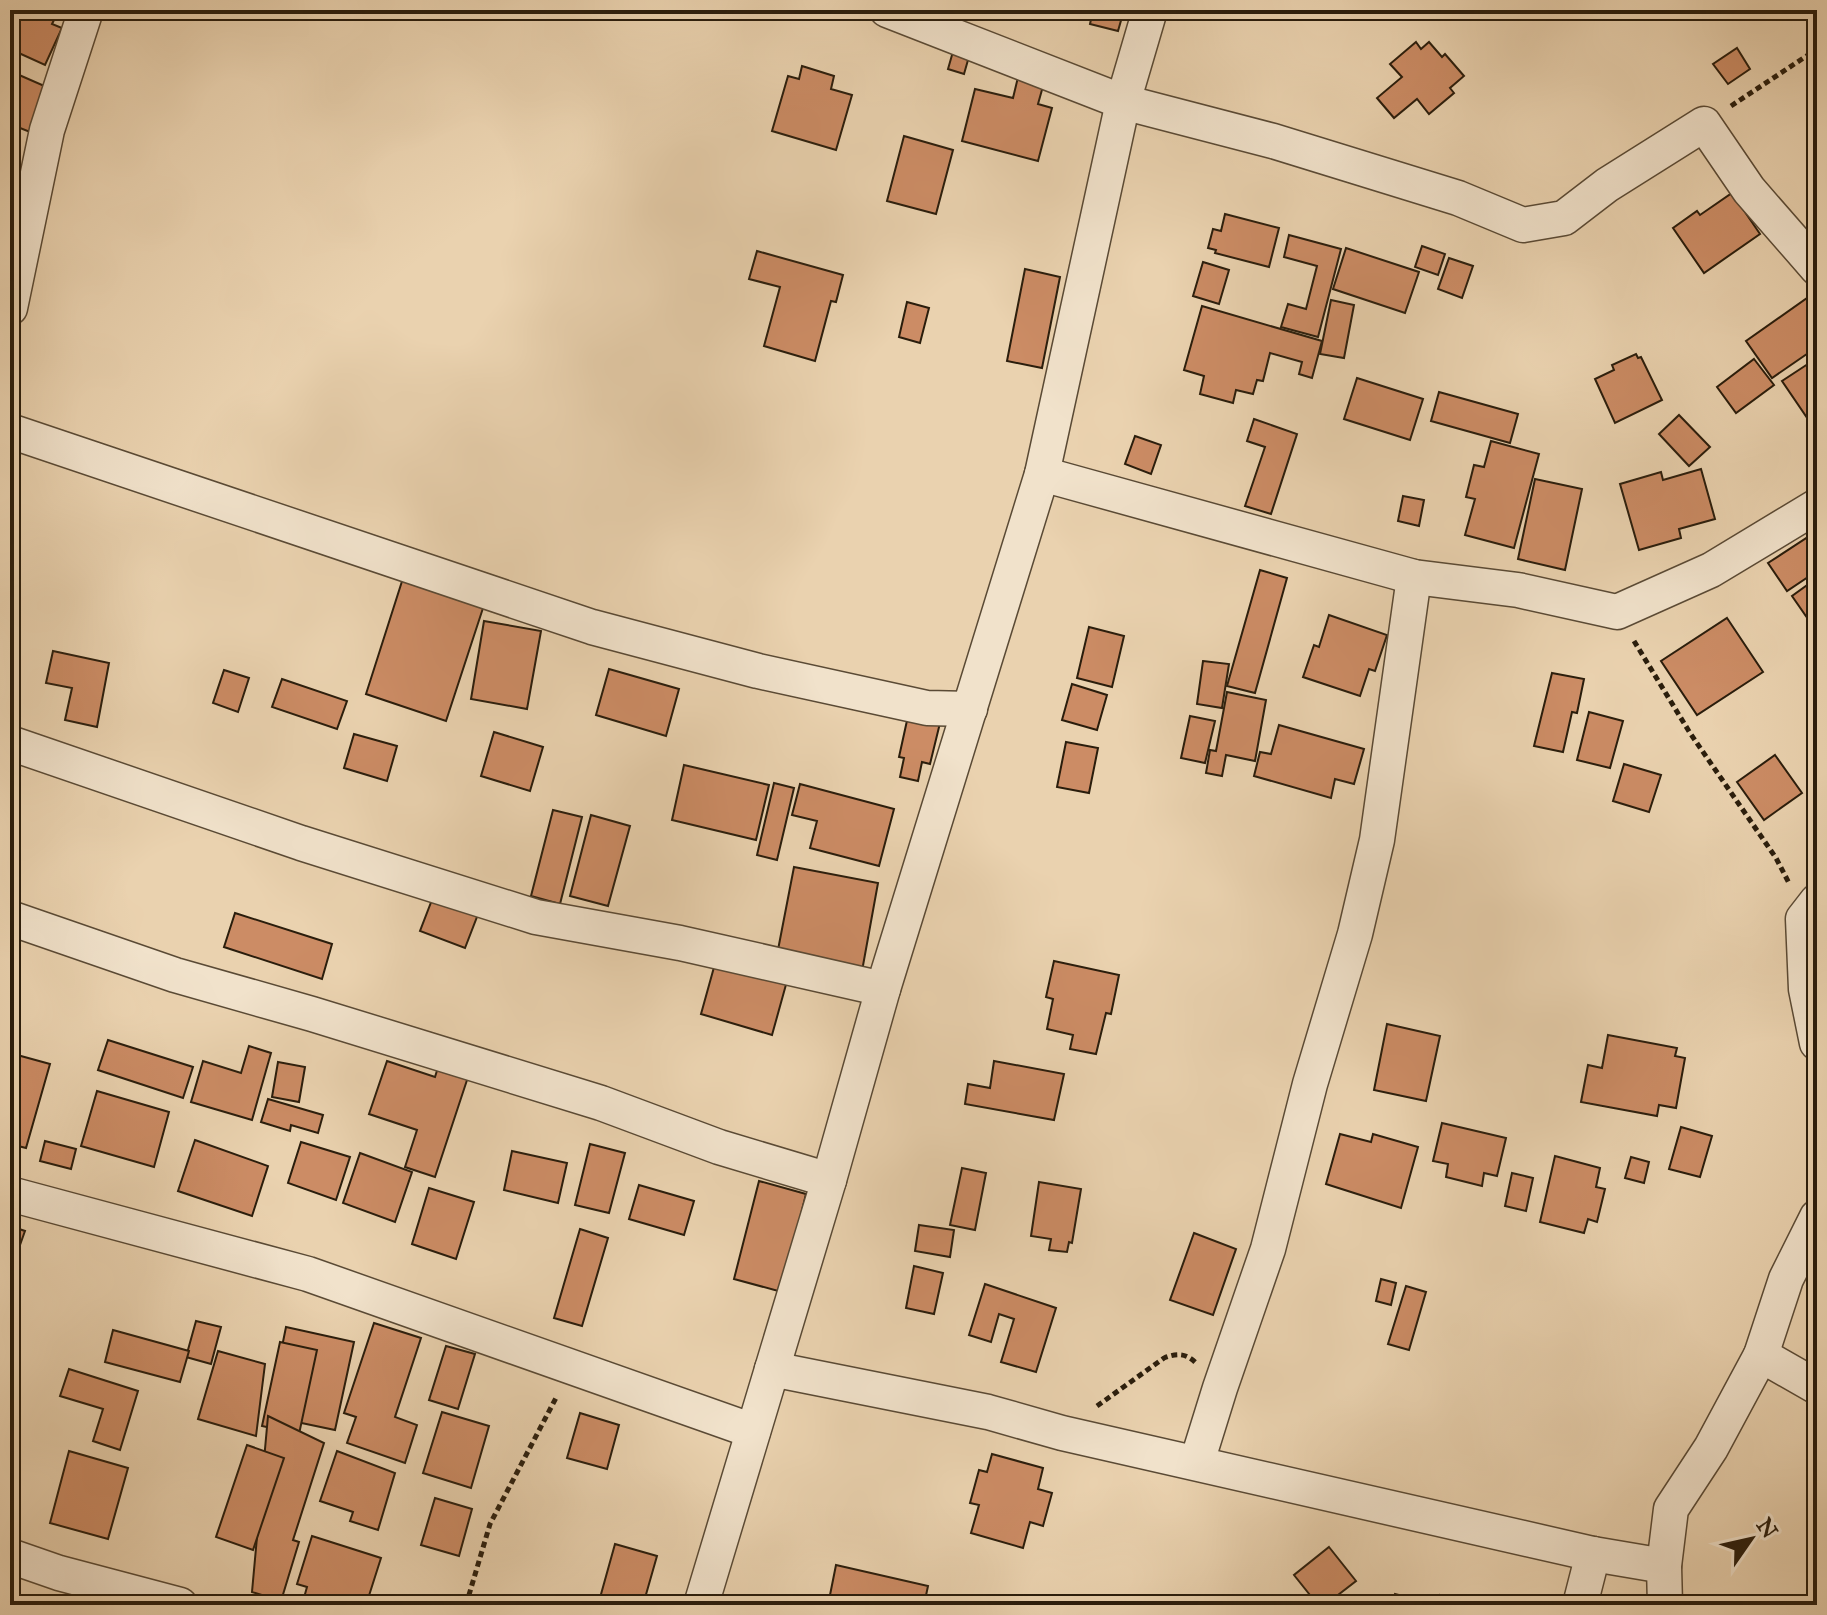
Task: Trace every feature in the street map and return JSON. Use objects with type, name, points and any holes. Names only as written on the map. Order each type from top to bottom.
[{"type":"street","points":[[10,308],[47,130],[86,10]]},
{"type":"street","points":[[887,10],[1123,102],[1273,141],[1458,198],[1523,225],[1564,218],[1607,185],[1704,124],[1749,190],[1817,268]]},
{"type":"street","points":[[701,1605],[883,989],[1042,474],[1123,102],[1150,10]]},
{"type":"street","points":[[10,431],[592,627],[758,671],[927,708],[970,709]]},
{"type":"street","points":[[1042,474],[1414,577],[1518,590],[1617,612],[1711,570],[1817,506]]},
{"type":"street","points":[[1197,1462],[1268,1249],[1310,1084],[1355,934],[1377,840],[1414,577]]},
{"type":"street","points":[[10,743],[301,843],[536,917],[680,943],[883,989]]},
{"type":"street","points":[[1810,910],[1806,989],[1817,1043]]},
{"type":"street","points":[[10,918],[175,975],[601,1103],[719,1147],[829,1180]]},
{"type":"street","points":[[10,1194],[308,1274],[753,1431]]},
{"type":"street","points":[[1665,1605],[1664,1566],[1671,1509],[1711,1448],[1761,1355],[1786,1279],[1817,1217]]},
{"type":"street","points":[[1761,1355],[1817,1387]]},
{"type":"street","points":[[772,1369],[988,1412],[1062,1433],[1593,1554],[1664,1566]]},
{"type":"street","points":[[1580,1605],[1593,1554]]},
{"type":"street","points":[[10,1556],[59,1573],[180,1605]]},
{"type":"path","points":[[1704,124],[1817,49]]},
{"type":"path","points":[[1617,612],[1690,733],[1776,858],[1793,890],[1810,910]]},
{"type":"path","points":[[1062,1433],[1164,1358],[1175,1354],[1189,1356],[1220,1388]]},
{"type":"path","points":[[466,1605],[490,1524],[572,1367]]},
{"type":"building","points":[[10,10],[59,10],[52,24],[62,28],[45,65],[10,49]]},
{"type":"building","points":[[909,10],[966,10],[961,27]]},
{"type":"building","points":[[1093,10],[1124,10],[1118,31],[1090,24]]},
{"type":"building","points":[[1416,42],[1421,49],[1429,42],[1442,57],[1445,54],[1464,76],[1450,88],[1454,93],[1429,114],[1417,99],[1394,118],[1377,98],[1402,77],[1390,64]]},
{"type":"building","points":[[954,48],[970,53],[964,74],[948,69]]},
{"type":"building","points":[[1737,48],[1750,69],[1728,84],[1713,64]]},
{"type":"building","points":[[802,66],[834,76],[831,89],[852,95],[836,150],[772,131],[788,76],[799,79]]},
{"type":"building","points":[[10,71],[49,88],[30,132],[10,124]]},
{"type":"building","points":[[1019,73],[1045,79],[1038,104],[1052,108],[1038,161],[962,141],[975,89],[1013,98]]},
{"type":"building","points":[[904,136],[953,150],[936,214],[887,201]]},
{"type":"building","points":[[1732,193],[1760,234],[1704,273],[1673,228],[1697,211],[1700,215]]},
{"type":"building","points":[[1225,214],[1279,228],[1269,267],[1215,253],[1216,250],[1208,248],[1213,229],[1221,231]]},
{"type":"building","points":[[1289,235],[1341,249],[1318,337],[1281,327],[1288,304],[1306,309],[1317,266],[1284,257]]},
{"type":"building","points":[[1422,246],[1445,254],[1438,275],[1415,267]]},
{"type":"building","points":[[1346,248],[1419,272],[1405,313],[1333,289]]},
{"type":"building","points":[[757,251],[843,275],[836,302],[831,301],[815,361],[764,346],[780,287],[749,279]]},
{"type":"building","points":[[1449,258],[1473,266],[1462,298],[1438,289]]},
{"type":"building","points":[[1203,262],[1229,270],[1219,304],[1193,296]]},
{"type":"building","points":[[1025,269],[1060,277],[1042,368],[1007,361]]},
{"type":"building","points":[[1817,291],[1817,347],[1772,378],[1746,341]]},
{"type":"building","points":[[1331,300],[1354,305],[1344,358],[1320,354]]},
{"type":"building","points":[[907,302],[929,308],[920,343],[899,337]]},
{"type":"building","points":[[1202,306],[1322,341],[1312,378],[1299,374],[1302,362],[1270,353],[1263,381],[1257,380],[1253,394],[1236,390],[1233,403],[1200,394],[1204,376],[1184,370]]},
{"type":"building","points":[[1636,354],[1638,358],[1641,357],[1662,400],[1615,423],[1595,379],[1614,370],[1612,365]]},
{"type":"building","points":[[1817,358],[1817,427],[1814,428],[1782,381]]},
{"type":"building","points":[[1754,359],[1774,385],[1736,413],[1717,387]]},
{"type":"building","points":[[1357,378],[1423,399],[1410,440],[1344,419]]},
{"type":"building","points":[[1439,392],[1518,414],[1510,443],[1431,421]]},
{"type":"building","points":[[1679,415],[1710,447],[1689,466],[1659,434]]},
{"type":"building","points":[[1254,419],[1297,434],[1271,514],[1245,506],[1265,447],[1247,441]]},
{"type":"building","points":[[1135,436],[1161,445],[1151,474],[1125,464]]},
{"type":"building","points":[[1491,441],[1539,454],[1514,548],[1465,535],[1475,499],[1466,497],[1474,465],[1484,467]]},
{"type":"building","points":[[1701,469],[1715,519],[1679,529],[1681,538],[1639,550],[1620,484],[1661,472],[1663,480]]},
{"type":"building","points":[[1535,479],[1582,489],[1565,570],[1518,559]]},
{"type":"building","points":[[1403,496],[1424,500],[1419,526],[1398,521]]},
{"type":"building","points":[[1811,535],[1817,545],[1817,571],[1787,591],[1768,563]]},
{"type":"building","points":[[1260,570],[1287,578],[1255,693],[1227,686]]},
{"type":"building","points":[[404,575],[485,602],[446,721],[366,694]]},
{"type":"building","points":[[1817,578],[1817,632],[1792,596]]},
{"type":"building","points":[[1329,615],[1387,635],[1375,671],[1369,669],[1360,696],[1303,677],[1314,645],[1319,647]]},
{"type":"building","points":[[1727,618],[1763,672],[1697,715],[1661,661]]},
{"type":"building","points":[[484,621],[541,631],[527,709],[471,699]]},
{"type":"building","points":[[1089,627],[1124,636],[1112,687],[1077,678]]},
{"type":"building","points":[[53,651],[109,663],[97,727],[65,720],[72,688],[46,683]]},
{"type":"building","points":[[1203,661],[1229,664],[1222,708],[1197,704]]},
{"type":"building","points":[[609,669],[679,689],[666,736],[596,715]]},
{"type":"building","points":[[224,670],[249,678],[238,712],[213,703]]},
{"type":"building","points":[[1552,673],[1584,679],[1577,713],[1572,712],[1563,752],[1534,746]]},
{"type":"building","points":[[282,679],[347,701],[337,729],[272,707]]},
{"type":"building","points":[[1072,684],[1107,695],[1097,730],[1062,720]]},
{"type":"building","points":[[1227,692],[1266,700],[1255,761],[1226,755],[1222,776],[1206,773],[1210,750],[1216,751]]},
{"type":"building","points":[[1589,712],[1623,721],[1610,768],[1577,760]]},
{"type":"building","points":[[908,716],[940,723],[930,764],[922,762],[918,781],[900,777],[904,758],[899,757]]},
{"type":"building","points":[[1190,716],[1215,721],[1205,763],[1181,758]]},
{"type":"building","points":[[1279,725],[1364,749],[1354,784],[1335,779],[1331,798],[1254,776],[1260,752],[1271,754]]},
{"type":"building","points":[[494,732],[543,747],[530,791],[481,776]]},
{"type":"building","points":[[354,734],[397,746],[387,781],[344,768]]},
{"type":"building","points":[[1066,742],[1098,748],[1089,793],[1057,787]]},
{"type":"building","points":[[1775,755],[1802,793],[1764,820],[1737,782]]},
{"type":"building","points":[[1624,764],[1661,775],[1649,812],[1613,801]]},
{"type":"building","points":[[684,765],[769,785],[756,840],[672,820]]},
{"type":"building","points":[[774,783],[794,788],[777,860],[757,855]]},
{"type":"building","points":[[800,784],[894,809],[879,866],[810,848],[817,821],[792,815]]},
{"type":"building","points":[[553,810],[582,817],[560,904],[531,896]]},
{"type":"building","points":[[591,815],[630,826],[608,906],[570,896]]},
{"type":"building","points":[[794,867],[878,883],[862,971],[777,955]]},
{"type":"building","points":[[435,892],[480,909],[465,948],[420,931]]},
{"type":"building","points":[[235,913],[332,944],[322,979],[224,947]]},
{"type":"building","points":[[716,960],[787,981],[772,1035],[701,1014]]},
{"type":"building","points":[[1054,961],[1119,975],[1111,1014],[1106,1013],[1096,1054],[1070,1049],[1073,1035],[1047,1029],[1053,999],[1046,997]]},
{"type":"building","points":[[1387,1024],[1440,1036],[1426,1101],[1374,1090]]},
{"type":"building","points":[[1608,1035],[1677,1048],[1675,1056],[1685,1058],[1676,1108],[1659,1105],[1657,1116],[1581,1102],[1588,1065],[1602,1068]]},
{"type":"building","points":[[108,1040],[193,1067],[183,1098],[98,1070]]},
{"type":"building","points":[[249,1046],[271,1053],[252,1120],[191,1102],[203,1061],[241,1073]]},
{"type":"building","points":[[10,1053],[50,1064],[26,1148],[10,1144]]},
{"type":"building","points":[[387,1061],[435,1077],[440,1061],[470,1071],[435,1177],[405,1167],[417,1130],[369,1114]]},
{"type":"building","points":[[994,1061],[1064,1074],[1054,1120],[965,1104],[968,1084],[990,1088]]},
{"type":"building","points":[[278,1062],[305,1067],[299,1102],[272,1097]]},
{"type":"building","points":[[97,1091],[169,1112],[154,1167],[81,1146]]},
{"type":"building","points":[[268,1099],[323,1115],[318,1133],[291,1125],[290,1131],[261,1122]]},
{"type":"building","points":[[1442,1123],[1506,1138],[1497,1176],[1484,1173],[1482,1186],[1446,1177],[1448,1164],[1433,1161]]},
{"type":"building","points":[[1681,1127],[1712,1136],[1700,1177],[1669,1169]]},
{"type":"building","points":[[1340,1134],[1371,1142],[1373,1134],[1418,1147],[1401,1208],[1326,1184]]},
{"type":"building","points":[[195,1140],[268,1166],[252,1216],[178,1191]]},
{"type":"building","points":[[45,1141],[76,1149],[71,1169],[40,1161]]},
{"type":"building","points":[[301,1142],[350,1157],[336,1200],[288,1183]]},
{"type":"building","points":[[590,1144],[625,1153],[609,1213],[575,1205]]},
{"type":"building","points":[[512,1151],[567,1163],[558,1203],[504,1190]]},
{"type":"building","points":[[360,1153],[412,1172],[395,1222],[343,1203]]},
{"type":"building","points":[[1555,1156],[1600,1168],[1596,1187],[1605,1189],[1597,1222],[1588,1219],[1584,1233],[1540,1222]]},
{"type":"building","points":[[1631,1157],[1649,1162],[1644,1183],[1625,1178]]},
{"type":"building","points":[[962,1168],[986,1173],[975,1230],[950,1225]]},
{"type":"building","points":[[1512,1173],[1533,1178],[1526,1211],[1505,1206]]},
{"type":"building","points":[[759,1181],[806,1194],[782,1292],[734,1279]]},
{"type":"building","points":[[1039,1182],[1081,1189],[1072,1243],[1069,1242],[1067,1252],[1049,1250],[1051,1239],[1031,1236]]},
{"type":"building","points":[[639,1185],[694,1201],[684,1235],[629,1219]]},
{"type":"building","points":[[429,1188],[474,1202],[456,1259],[412,1244]]},
{"type":"building","points":[[919,1225],[954,1230],[950,1257],[915,1251]]},
{"type":"building","points":[[10,1226],[25,1231],[10,1273]]},
{"type":"building","points":[[580,1229],[608,1238],[582,1326],[554,1318]]},
{"type":"building","points":[[1194,1233],[1236,1249],[1213,1315],[1170,1300]]},
{"type":"building","points":[[914,1266],[943,1273],[934,1314],[906,1308]]},
{"type":"building","points":[[1381,1279],[1396,1283],[1391,1305],[1376,1301]]},
{"type":"building","points":[[985,1284],[1056,1308],[1036,1372],[1001,1362],[1014,1319],[999,1314],[991,1342],[969,1335]]},
{"type":"building","points":[[1406,1286],[1426,1292],[1409,1350],[1388,1344]]},
{"type":"building","points":[[196,1321],[221,1327],[211,1364],[186,1357]]},
{"type":"building","points":[[374,1323],[421,1338],[395,1417],[417,1425],[405,1463],[347,1443],[356,1417],[344,1413]]},
{"type":"building","points":[[286,1327],[354,1342],[335,1430],[268,1416]]},
{"type":"building","points":[[113,1330],[189,1351],[180,1382],[105,1362]]},
{"type":"building","points":[[280,1342],[317,1350],[299,1434],[262,1426]]},
{"type":"building","points":[[446,1346],[475,1354],[458,1409],[429,1400]]},
{"type":"building","points":[[218,1351],[265,1364],[256,1436],[198,1419]]},
{"type":"building","points":[[69,1369],[138,1391],[120,1450],[93,1441],[103,1409],[60,1396]]},
{"type":"building","points":[[442,1412],[489,1426],[471,1488],[423,1473]]},
{"type":"building","points":[[580,1413],[619,1425],[607,1469],[567,1458]]},
{"type":"building","points":[[268,1416],[324,1443],[293,1540],[299,1542],[281,1601],[252,1592]]},
{"type":"building","points":[[247,1445],[284,1458],[253,1550],[216,1537]]},
{"type":"building","points":[[69,1451],[128,1468],[108,1539],[50,1523]]},
{"type":"building","points":[[337,1451],[395,1473],[378,1530],[350,1521],[353,1512],[320,1501]]},
{"type":"building","points":[[992,1454],[1043,1468],[1038,1489],[1052,1493],[1043,1526],[1030,1522],[1023,1548],[971,1533],[979,1505],[970,1503],[979,1470],[987,1472]]},
{"type":"building","points":[[435,1498],[472,1509],[459,1556],[421,1545]]},
{"type":"building","points":[[312,1536],[381,1558],[366,1605],[302,1605],[307,1587],[297,1584]]},
{"type":"building","points":[[615,1544],[657,1556],[643,1605],[598,1605]]},
{"type":"building","points":[[1329,1547],[1356,1581],[1325,1605],[1318,1605],[1294,1575]]},
{"type":"building","points":[[836,1565],[928,1586],[924,1605],[828,1605]]},
{"type":"building","points":[[1395,1594],[1437,1605],[1392,1605]]},
{"type":"building","points":[[1440,1595],[1470,1603],[1470,1605],[1437,1605]]}]
